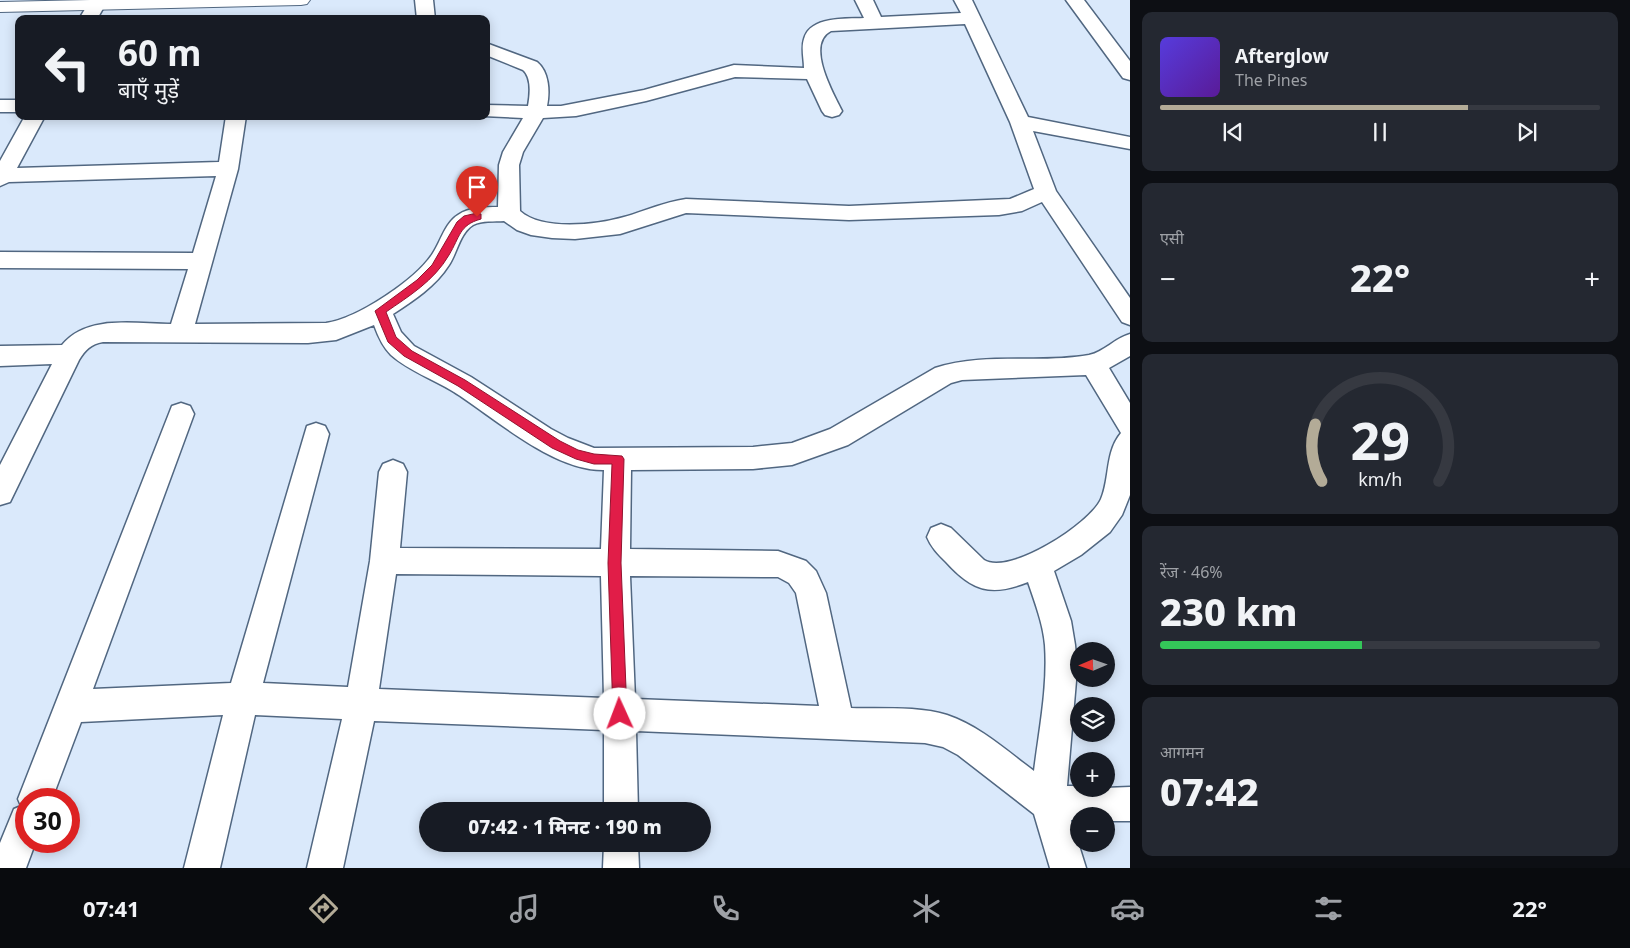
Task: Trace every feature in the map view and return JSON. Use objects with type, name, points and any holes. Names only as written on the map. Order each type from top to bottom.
[{"type":"main road","points":[[0,7],[27,3],[92,12],[223,2],[301,0]]},
{"type":"street","points":[[424,0],[426,15]]},
{"type":"street","points":[[864,0],[875,22]]},
{"type":"street","points":[[1075,0],[1130,74]]},
{"type":"street","points":[[832,111],[814,74],[812,43],[813,37],[819,30],[828,26],[875,22],[968,9],[1020,122],[1046,192],[1130,316]]},
{"type":"street","points":[[490,50],[535,70],[539,85],[536,111],[513,152],[509,165],[509,213],[518,222],[543,230],[593,230],[620,226],[672,207],[880,213],[999,208],[1014,206],[1046,192]]},
{"type":"street","points":[[490,111],[562,112],[646,95],[734,71],[777,70],[814,74]]},
{"type":"street","points":[[0,106],[15,106]]},
{"type":"street","points":[[1,177],[33,120]]},
{"type":"street","points":[[180,333],[228,169],[235,120]]},
{"type":"street","points":[[1020,122],[1130,143]]},
{"type":"street","points":[[1,177],[228,169]]},
{"type":"street","points":[[0,493],[69,354],[77,343],[86,336],[103,333],[326,333],[345,329],[380,311],[420,282],[436,267],[460,224],[468,218],[509,213]]},
{"type":"street","points":[[0,260],[202,261]]},
{"type":"street","points":[[380,311],[392,339],[408,354],[462,383],[556,445],[576,454],[594,459],[753,458],[792,454],[839,437],[944,375],[962,370],[1068,367],[1093,364],[1108,358],[1130,343]]},
{"type":"street","points":[[0,356],[69,354]]},
{"type":"street","points":[[1093,364],[1130,426]]},
{"type":"street","points":[[39,788],[181,414]]},
{"type":"street","points":[[202,868],[243,698],[316,434]]},
{"type":"street","points":[[941,537],[974,569],[986,576],[998,578],[1009,576],[1037,564],[1084,538],[1108,514],[1115,501],[1125,447],[1130,442]]},
{"type":"street","points":[[618,459],[615,563],[621,802]]},
{"type":"street","points":[[325,868],[361,704],[384,561],[392,472]]},
{"type":"street","points":[[384,561],[778,564],[794,568],[805,577],[811,593],[838,723]]},
{"type":"street","points":[[1037,564],[1056,621],[1060,653],[1061,669],[1048,803],[1068,868]]},
{"type":"street","points":[[71,706],[243,698],[925,727],[946,731],[970,743],[1048,803],[1130,804]]},
{"type":"street","points":[[8,868],[15,849]]},
{"type":"street","points":[[621,852],[621,868]]},
{"type":"route","points":[[477,217],[468,218],[460,224],[445,254],[436,267],[420,282],[380,311],[392,339],[408,354],[462,383],[556,445],[576,454],[594,459],[618,459],[615,563],[620,714]]}]
